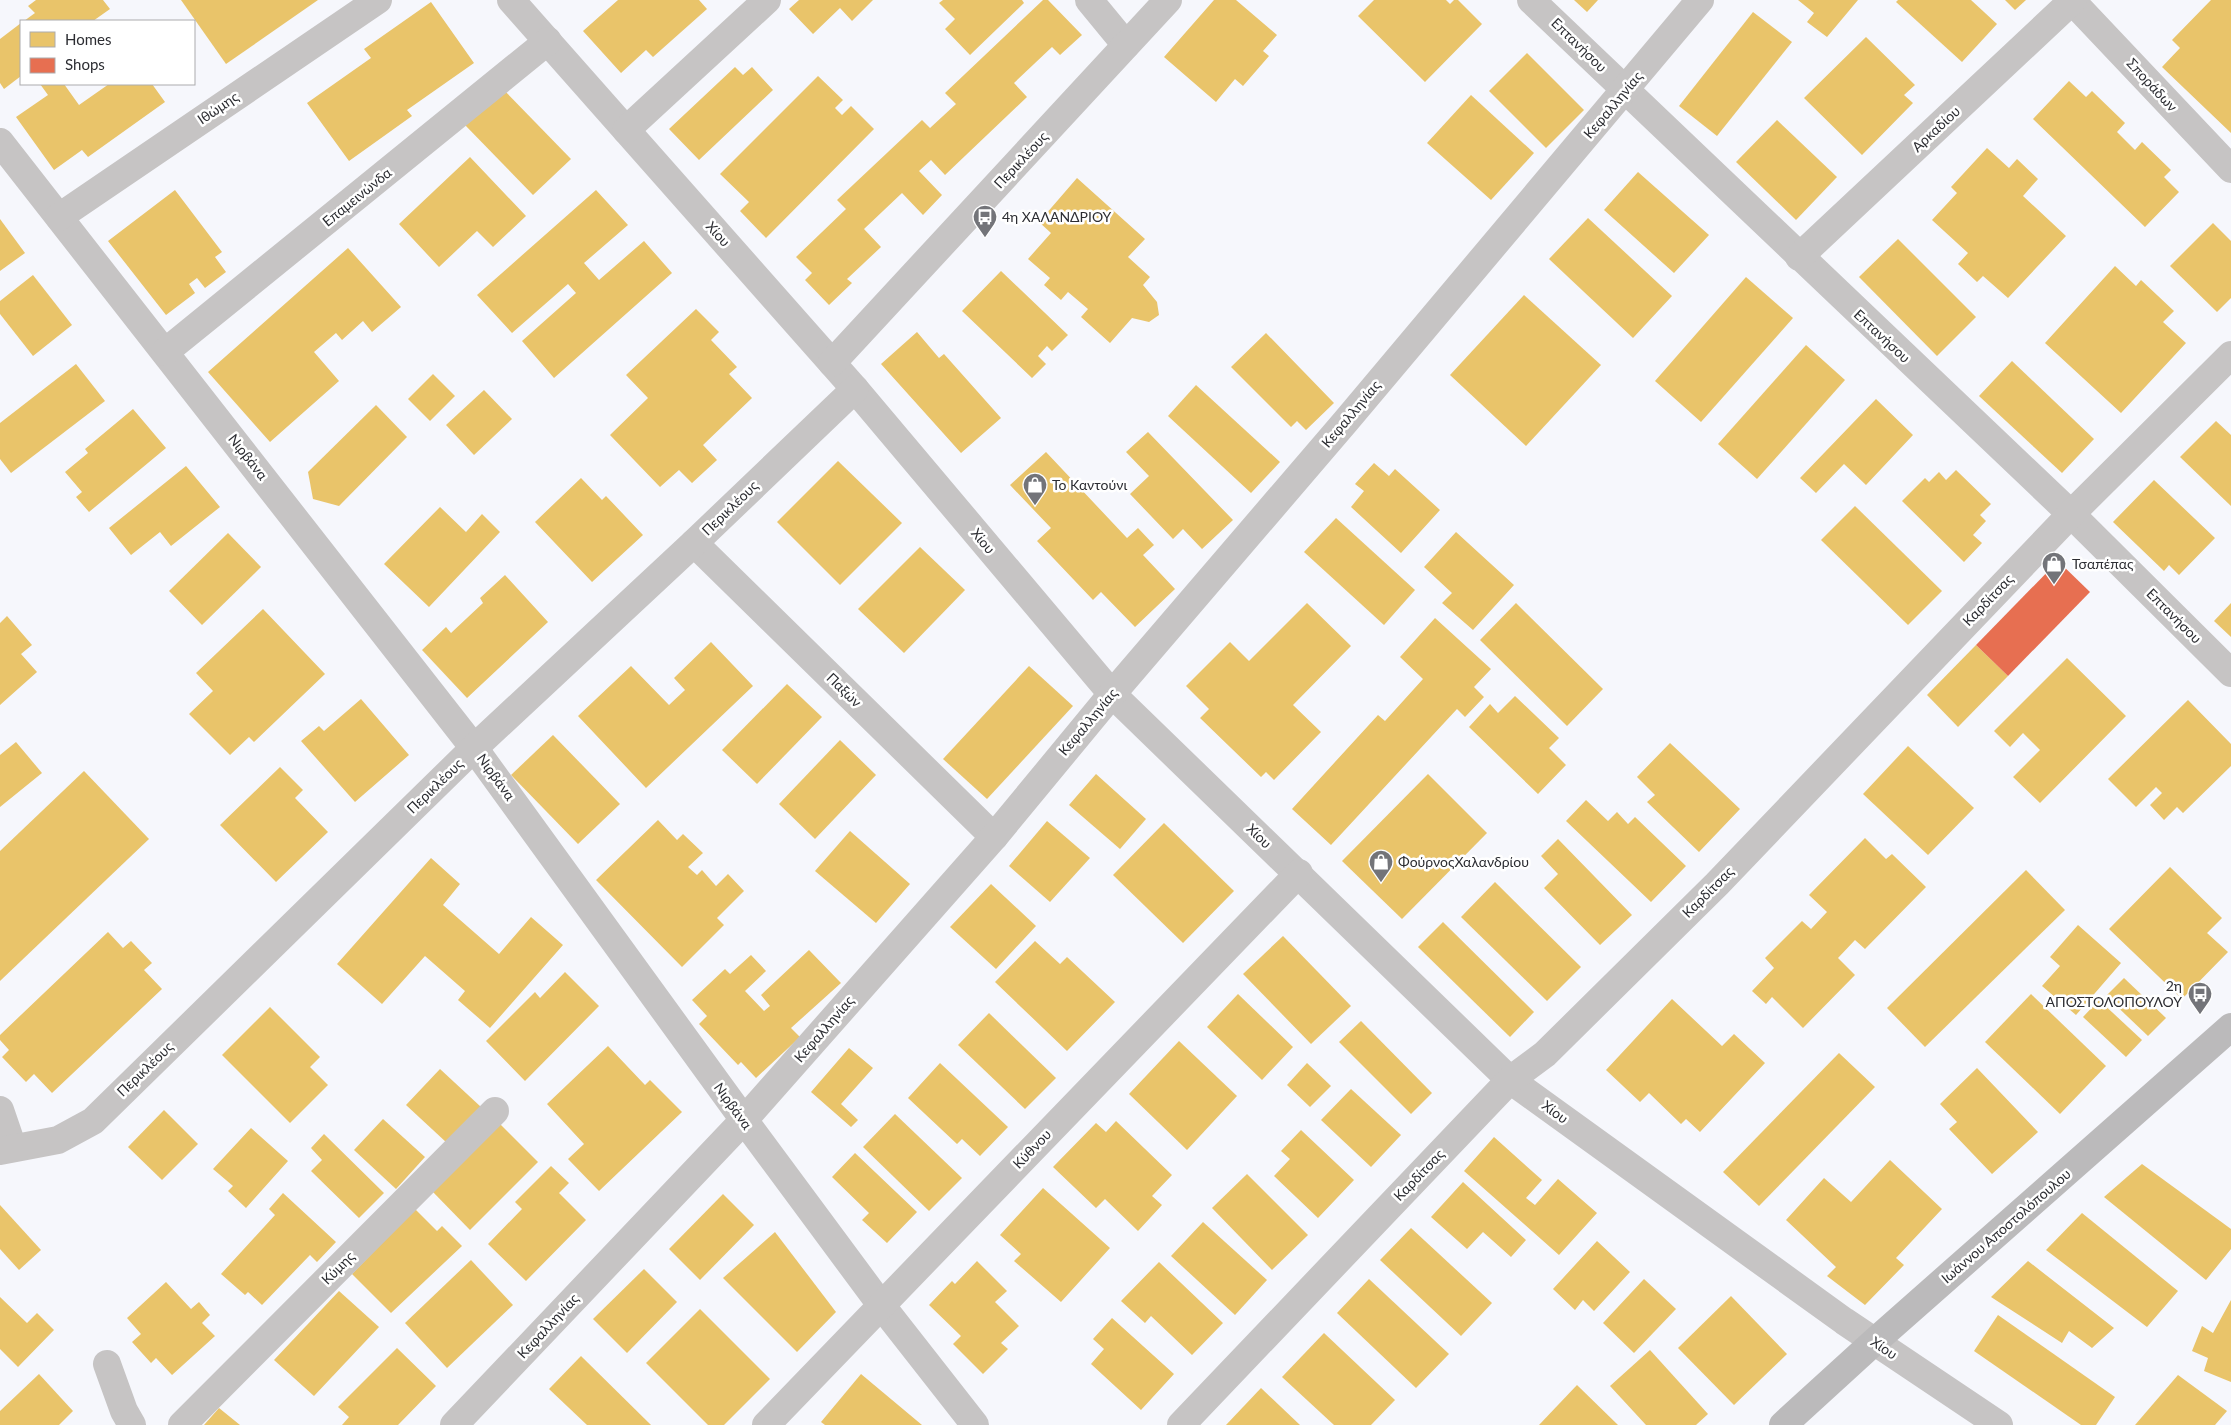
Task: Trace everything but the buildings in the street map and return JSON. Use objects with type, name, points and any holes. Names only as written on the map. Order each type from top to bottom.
[{"type":"street","name":"Ιθώμης","points":[[58,217],[378,0]]},
{"type":"street","name":"Χίου","points":[[510,0],[855,389],[1112,694],[1299,873],[1510,1080],[1874,1342],[1999,1425]]},
{"type":"street","points":[[626,130],[767,0]]},
{"type":"street","points":[[1089,0],[1126,46]]},
{"type":"street","name":"Περικλέους","points":[[832,363],[1168,0]]},
{"type":"street","name":"Επτανήσου","points":[[1531,0],[2071,514],[2231,673]]},
{"type":"street","name":"Κεφαλληνίας","points":[[454,1425],[744,1120],[994,836],[1112,694],[1626,90],[1700,0]]},
{"type":"street","name":"Σποράδων","points":[[2072,0],[2231,169]]},
{"type":"street","name":"Αρκαδίου","points":[[1799,257],[2072,0]]},
{"type":"street","name":"Επαμεινώνδα","points":[[165,352],[548,41]]},
{"type":"street","name":"Νιρβάνα","points":[[0,142],[474,748],[744,1120],[881,1305],[975,1425]]},
{"type":"street","name":"Καρδίτσας","points":[[1181,1425],[1510,1080],[1545,1054],[1716,884],[2071,514],[2231,355]]},
{"type":"street","name":"Περικλέους","points":[[7,1149],[58,1140],[93,1121],[474,748],[694,543],[855,389]]},
{"type":"street","name":"Παξών","points":[[694,543],[994,836]]},
{"type":"street","name":"Κύθνου","points":[[766,1425],[1299,873]]},
{"type":"street","name":"Ιωάννου Αποστολόπουλου","points":[[1783,1425],[1874,1342],[2231,1027]]},
{"type":"street","points":[[0,1110],[7,1149]]},
{"type":"street","name":"Κύμης","points":[[182,1425],[495,1111]]},
{"type":"street","points":[[107,1364],[124,1410],[132,1425]]},
{"type":"place","name":"4η ΧΑΛΑΝΔΡΙΟΥ","points":[[985,238]]},
{"type":"place","name":"Το Καντούνι","points":[[1035,506]]},
{"type":"place","name":"Τσαπέπας","points":[[2054,585]]},
{"type":"place","name":"ΦούρνοςΧαλανδρίου","points":[[1381,883]]},
{"type":"place","name":"2η ΑΠΟΣΤΟΛΟΠΟΥΛΟΥ","points":[[2200,1015]]}]
